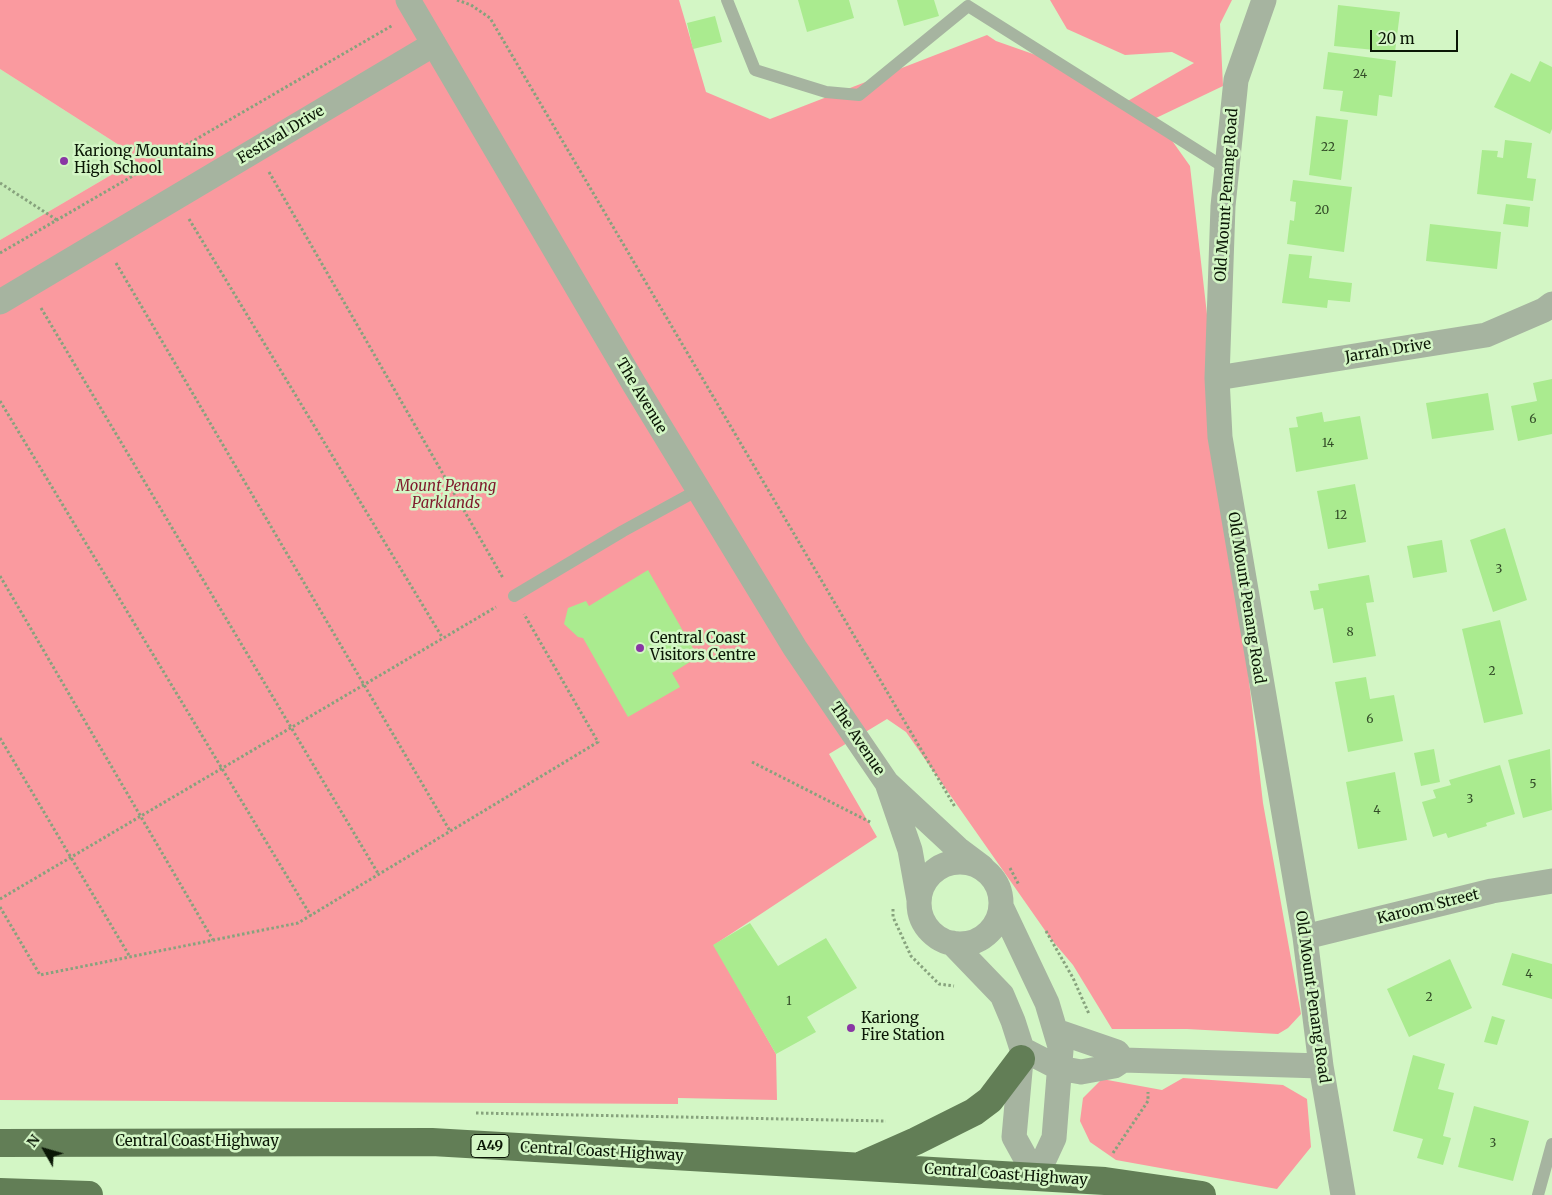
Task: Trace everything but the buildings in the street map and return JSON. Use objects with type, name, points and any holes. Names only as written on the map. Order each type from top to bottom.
[{"type":"highway","points":[[858,1166],[916,1141],[974,1112],[990,1100],[1021,1054]]},
{"type":"highway","name":"Central Coast Highway","points":[[0,1143],[432,1142],[1104,1181],[1202,1195]]},
{"type":"highway","points":[[0,1192],[90,1195]]},
{"type":"street","name":"Old Mount Penang Road","points":[[1264,0],[1236,80],[1223,206],[1217,378],[1222,446],[1305,937],[1321,1066],[1343,1195]]},
{"type":"street","name":"The Avenue","points":[[412,6],[698,490],[795,648],[891,794],[910,850],[918,900]]},
{"type":"street","name":"Festival Drive","points":[[0,302],[434,44]]},
{"type":"street","name":"Jarrah Drive","points":[[1217,378],[1486,335],[1544,310],[1552,304]]},
{"type":"street","name":"The Avenue","points":[[891,794],[958,849],[994,864]]},
{"type":"street","points":[[955,861],[994,864],[993,876],[1000,889],[1001,906],[999,917],[992,930],[982,938],[970,943],[944,942],[933,935],[924,925],[918,900],[922,886],[930,874],[941,866],[955,861]]},
{"type":"street","name":"Karoom Street","points":[[1305,937],[1492,891],[1552,881]]},
{"type":"street","points":[[1001,906],[1047,1003],[1061,1050],[1054,1138],[1036,1177]]},
{"type":"street","points":[[952,943],[1002,995],[1021,1054],[1014,1137],[1036,1177]]},
{"type":"street","points":[[1056,1031],[1094,1046],[1117,1052],[1123,1060]]},
{"type":"street","points":[[1021,1054],[1059,1068],[1081,1072],[1114,1066],[1123,1060],[1321,1066]]},
{"type":"lane","points":[[727,0],[755,70],[826,92],[859,95],[968,6],[1227,169]]},
{"type":"lane","points":[[514,596],[623,531],[698,490]]},
{"type":"lane","points":[[1538,1195],[1552,1144]]},
{"type":"path","points":[[457,0],[471,5],[490,18],[960,816]]},
{"type":"path","points":[[0,253],[412,6]]},
{"type":"path","points":[[0,907],[40,975],[298,923],[598,742],[273,179],[253,152]]},
{"type":"path","points":[[0,183],[57,220]]},
{"type":"path","points":[[176,198],[442,637]]},
{"type":"path","points":[[104,240],[450,832]]},
{"type":"path","points":[[28,286],[379,874]]},
{"type":"path","points":[[0,401],[310,916]]},
{"type":"path","points":[[0,576],[214,940]]},
{"type":"path","points":[[0,899],[514,596]]},
{"type":"path","points":[[0,738],[130,957]]},
{"type":"path","points":[[752,762],[879,827],[891,794]]},
{"type":"path","points":[[994,864],[1024,894]]},
{"type":"path","points":[[893,908],[892,917],[911,956],[938,984],[956,986]]},
{"type":"path","points":[[1043,927],[1084,1000],[1092,1024],[1094,1046]]},
{"type":"path","points":[[1112,1154],[1148,1101],[1148,1092]]},
{"type":"path","points":[[476,1113],[891,1121]]},
{"type":"shaded area","name":"Kariong Mountains High School","points":[[0,69],[133,154],[123,168],[0,240]]},
{"type":"green space","name":"Mount Penang Parklands","points":[[0,0],[679,0],[706,92],[770,119],[987,35],[996,41],[1070,67],[1119,106],[1194,63],[1172,52],[1125,55],[1067,29],[1050,0],[1232,0],[1220,24],[1223,86],[1156,118],[1190,166],[1263,803],[1301,1014],[1288,1028],[1278,1034],[1187,1029],[1112,1029],[1073,965],[1051,939],[906,732],[887,719],[829,754],[877,837],[714,945],[776,1054],[777,1100],[678,1098],[678,1104],[0,1100],[0,240],[123,168],[133,154],[0,69]]},
{"type":"green space","points":[[1183,1078],[1283,1085],[1307,1099],[1311,1147],[1277,1189],[1116,1160],[1090,1142],[1080,1121],[1083,1098],[1102,1079],[1162,1090]]},
{"type":"place","name":"Kariong Mountains High School","points":[[64,161]]},
{"type":"place","name":"Central Coast Visitors Centre","points":[[640,648]]},
{"type":"place","name":"Kariong Fire Station","points":[[851,1028]]}]
